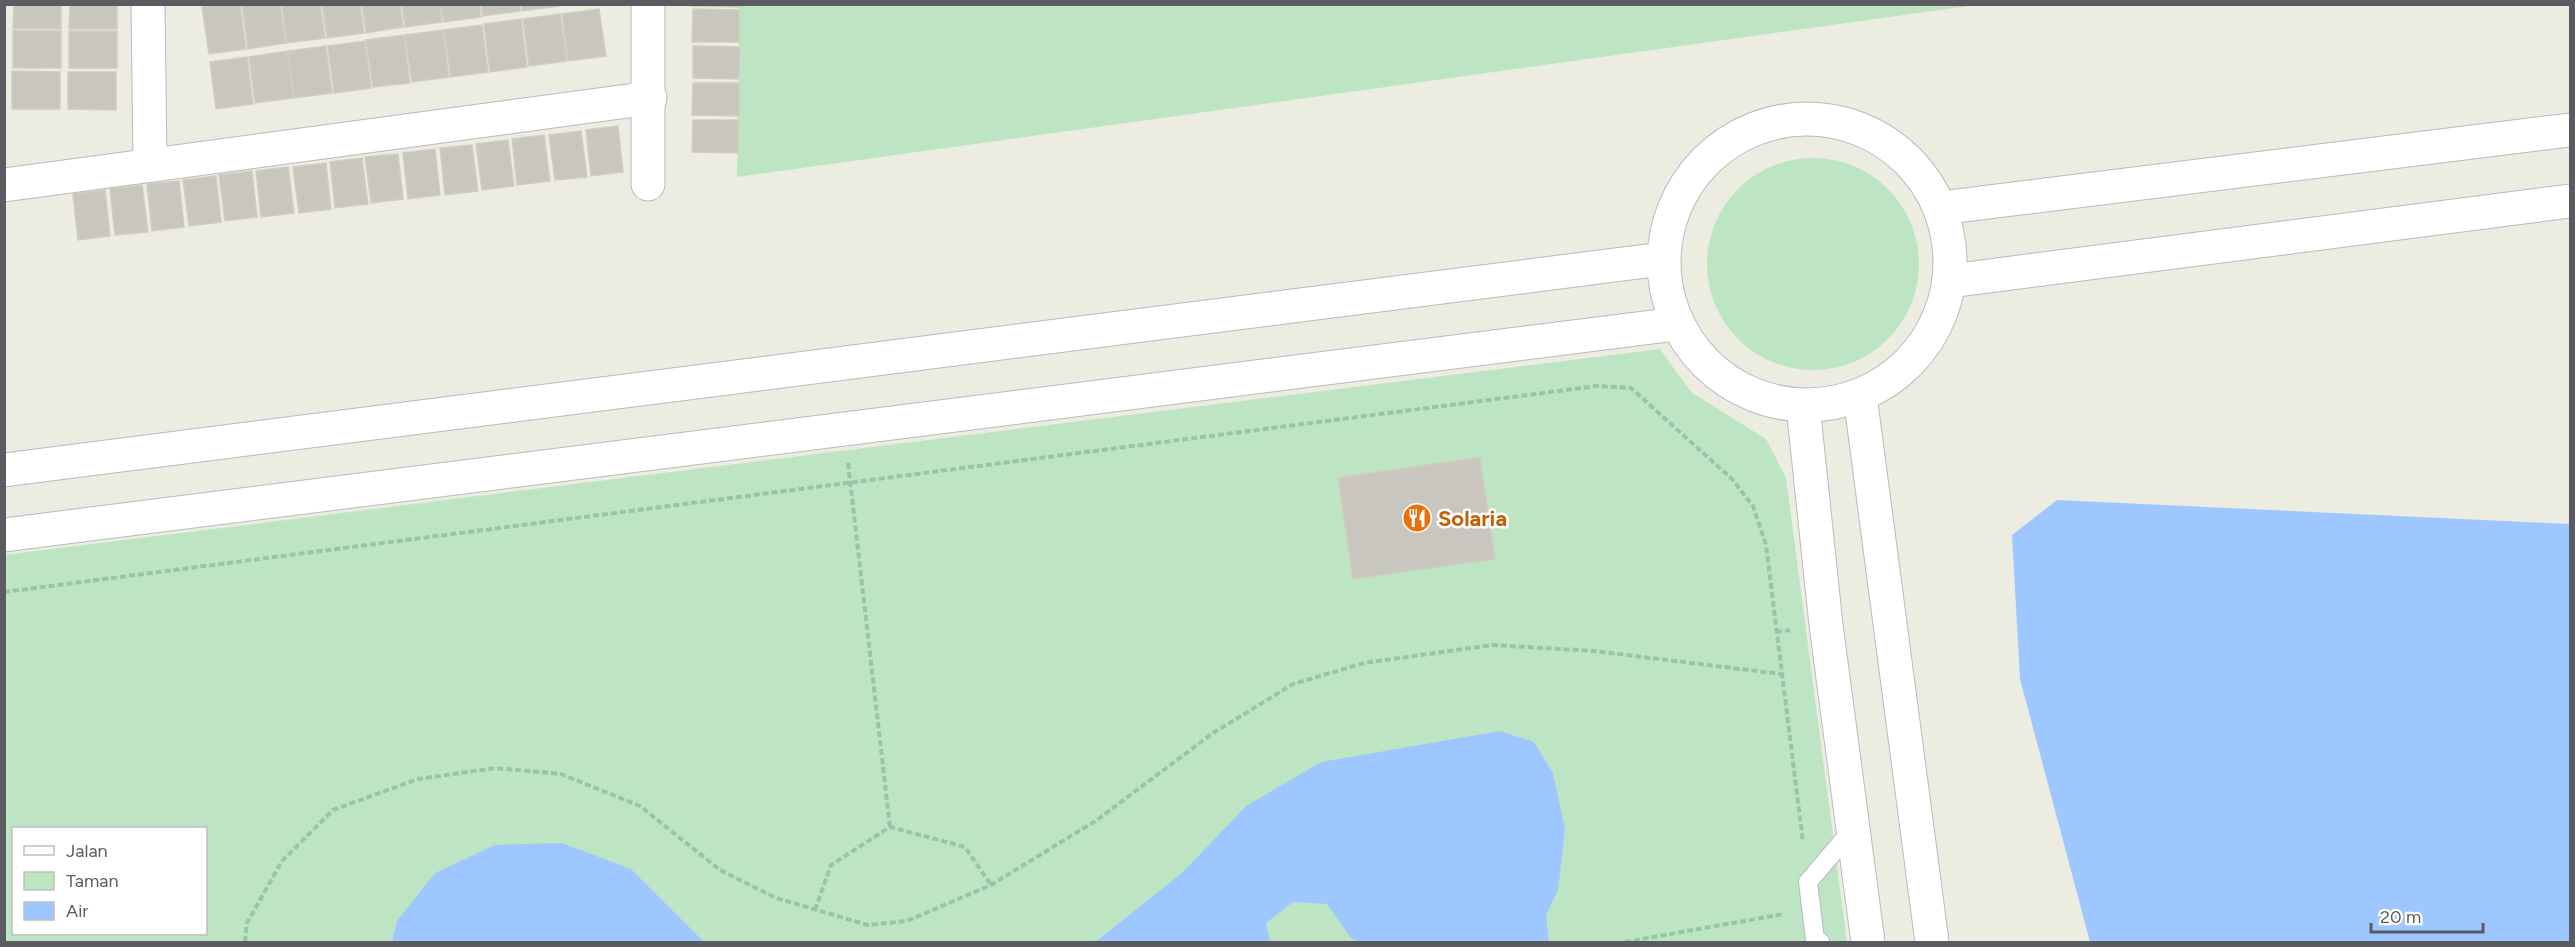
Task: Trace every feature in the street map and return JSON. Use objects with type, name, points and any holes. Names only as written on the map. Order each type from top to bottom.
[{"type":"street","points":[[148,4],[150,165]]},
{"type":"street","points":[[648,4],[650,99],[648,184]]},
{"type":"street","points":[[4,185],[650,99]]},
{"type":"street","points":[[1801,119],[1836,122],[1870,133],[1899,153],[1924,178],[1940,208],[1950,244],[1950,281],[1940,318],[1921,350],[1893,377],[1860,396],[1832,404],[1803,406],[1751,396],[1707,367],[1676,324],[1665,293],[1662,259],[1667,223],[1682,190],[1704,162],[1732,139],[1766,125],[1801,119]]},
{"type":"street","points":[[1940,208],[2571,130]]},
{"type":"street","points":[[1950,281],[2571,201]]},
{"type":"street","points":[[4,470],[1662,259]]},
{"type":"street","points":[[4,535],[1676,324]]},
{"type":"street","points":[[1860,396],[1932,942]]},
{"type":"street","points":[[1803,406],[1827,625],[1868,942]]},
{"type":"lane","points":[[1820,942],[1815,939],[1808,882],[1853,829]]},
{"type":"path","points":[[4,592],[1597,386],[1631,388],[1732,479],[1753,506],[1766,545],[1808,882]]},
{"type":"path","points":[[844,429],[890,827]]},
{"type":"path","points":[[245,942],[247,922],[282,861],[333,810],[418,779],[495,768],[561,774],[640,806],[720,870],[776,898],[868,925],[907,921],[991,885],[1097,820],[1213,733],[1293,684],[1364,663],[1491,645],[1594,651],[1781,674]]},
{"type":"path","points":[[815,910],[831,865],[890,827],[965,847],[991,885]]},
{"type":"path","points":[[1625,942],[1812,909]]},
{"type":"green space","points":[[739,5],[1976,5],[737,177]]},
{"type":"green space","points":[[1813,158],[1834,160],[1854,166],[1872,176],[1888,189],[1901,205],[1911,223],[1917,243],[1919,264],[1917,285],[1911,305],[1901,323],[1888,339],[1872,352],[1854,362],[1834,368],[1813,370],[1792,368],[1772,362],[1754,352],[1738,339],[1725,323],[1715,305],[1709,285],[1707,264],[1709,243],[1715,223],[1725,205],[1738,189],[1754,176],[1772,166],[1792,160]]},
{"type":"green space","points":[[1660,349],[1691,392],[1766,439],[1786,478],[1847,942],[5,942],[4,555]]},
{"type":"water","points":[[2057,500],[2570,524],[2570,942],[2090,942],[2020,679],[2012,535]]},
{"type":"water","points":[[1500,731],[1534,742],[1553,773],[1565,829],[1558,890],[1546,915],[1549,942],[1359,942],[1350,937],[1327,904],[1293,902],[1266,923],[1270,942],[1091,942],[1098,940],[1183,872],[1246,806],[1321,762]]},
{"type":"water","points":[[562,843],[631,869],[704,942],[392,942],[397,921],[435,873],[495,845]]},
{"type":"building","points":[[14,4],[61,4],[61,29],[13,28]]},
{"type":"building","points":[[70,4],[117,4],[117,29],[69,29]]},
{"type":"building","points":[[240,4],[246,49],[209,54],[202,7]]},
{"type":"building","points":[[242,4],[280,4],[286,43],[248,49]]},
{"type":"building","points":[[282,4],[320,4],[325,38],[287,43]]},
{"type":"building","points":[[322,4],[360,4],[364,33],[327,38]]},
{"type":"building","points":[[362,4],[400,4],[403,27],[366,33]]},
{"type":"building","points":[[402,4],[440,4],[442,22],[405,27]]},
{"type":"building","points":[[441,4],[479,4],[481,17],[444,22]]},
{"type":"building","points":[[481,4],[519,4],[520,11],[483,16]]},
{"type":"building","points":[[521,4],[559,4],[559,6],[522,11]]},
{"type":"building","points":[[692,4],[739,4],[739,7],[692,6]]},
{"type":"building","points":[[599,9],[606,56],[568,61],[562,14]]},
{"type":"building","points":[[693,9],[739,10],[739,42],[692,42]]},
{"type":"building","points":[[560,14],[567,61],[529,66],[523,19]]},
{"type":"building","points":[[521,19],[527,67],[490,72],[484,24]]},
{"type":"building","points":[[482,25],[488,72],[451,77],[444,30]]},
{"type":"building","points":[[13,30],[61,31],[61,68],[13,68]]},
{"type":"building","points":[[443,30],[449,77],[412,82],[405,35]]},
{"type":"building","points":[[69,31],[117,31],[117,68],[69,68]]},
{"type":"building","points":[[404,35],[410,83],[373,87],[366,40]]},
{"type":"building","points":[[365,41],[371,88],[334,93],[328,46]]},
{"type":"building","points":[[326,46],[332,93],[294,98],[288,51]]},
{"type":"building","points":[[693,46],[740,47],[739,79],[693,78]]},
{"type":"building","points":[[287,51],[293,98],[255,103],[249,57]]},
{"type":"building","points":[[247,57],[253,104],[216,109],[210,62]]},
{"type":"building","points":[[12,71],[60,72],[60,109],[12,109]]},
{"type":"building","points":[[68,72],[116,72],[116,110],[68,109]]},
{"type":"building","points":[[693,83],[739,83],[739,116],[692,115]]},
{"type":"building","points":[[693,120],[739,120],[738,153],[692,152]]},
{"type":"building","points":[[618,126],[623,172],[591,176],[586,130]]},
{"type":"building","points":[[581,131],[587,177],[555,180],[549,135]]},
{"type":"building","points":[[544,135],[550,181],[517,185],[512,139]]},
{"type":"building","points":[[508,140],[514,186],[482,190],[476,144]]},
{"type":"building","points":[[472,145],[478,191],[445,195],[440,148]]},
{"type":"building","points":[[435,149],[440,195],[408,199],[403,153]]},
{"type":"building","points":[[398,154],[403,199],[371,203],[365,157]]},
{"type":"building","points":[[362,158],[368,204],[335,208],[330,162]]},
{"type":"building","points":[[326,163],[331,209],[299,213],[293,167]]},
{"type":"building","points":[[288,167],[294,213],[261,217],[256,171]]},
{"type":"building","points":[[252,171],[257,217],[225,221],[219,175]]},
{"type":"building","points":[[216,176],[221,222],[189,226],[183,180]]},
{"type":"building","points":[[179,181],[184,227],[152,231],[147,184]]},
{"type":"building","points":[[142,185],[148,232],[115,235],[110,189]]},
{"type":"building","points":[[105,190],[110,236],[78,240],[73,194]]},
{"type":"building","name":"Solaria","points":[[1480,457],[1495,559],[1353,579],[1338,478]]},
{"type":"place","name":"Solaria","points":[[1417,518]]}]
